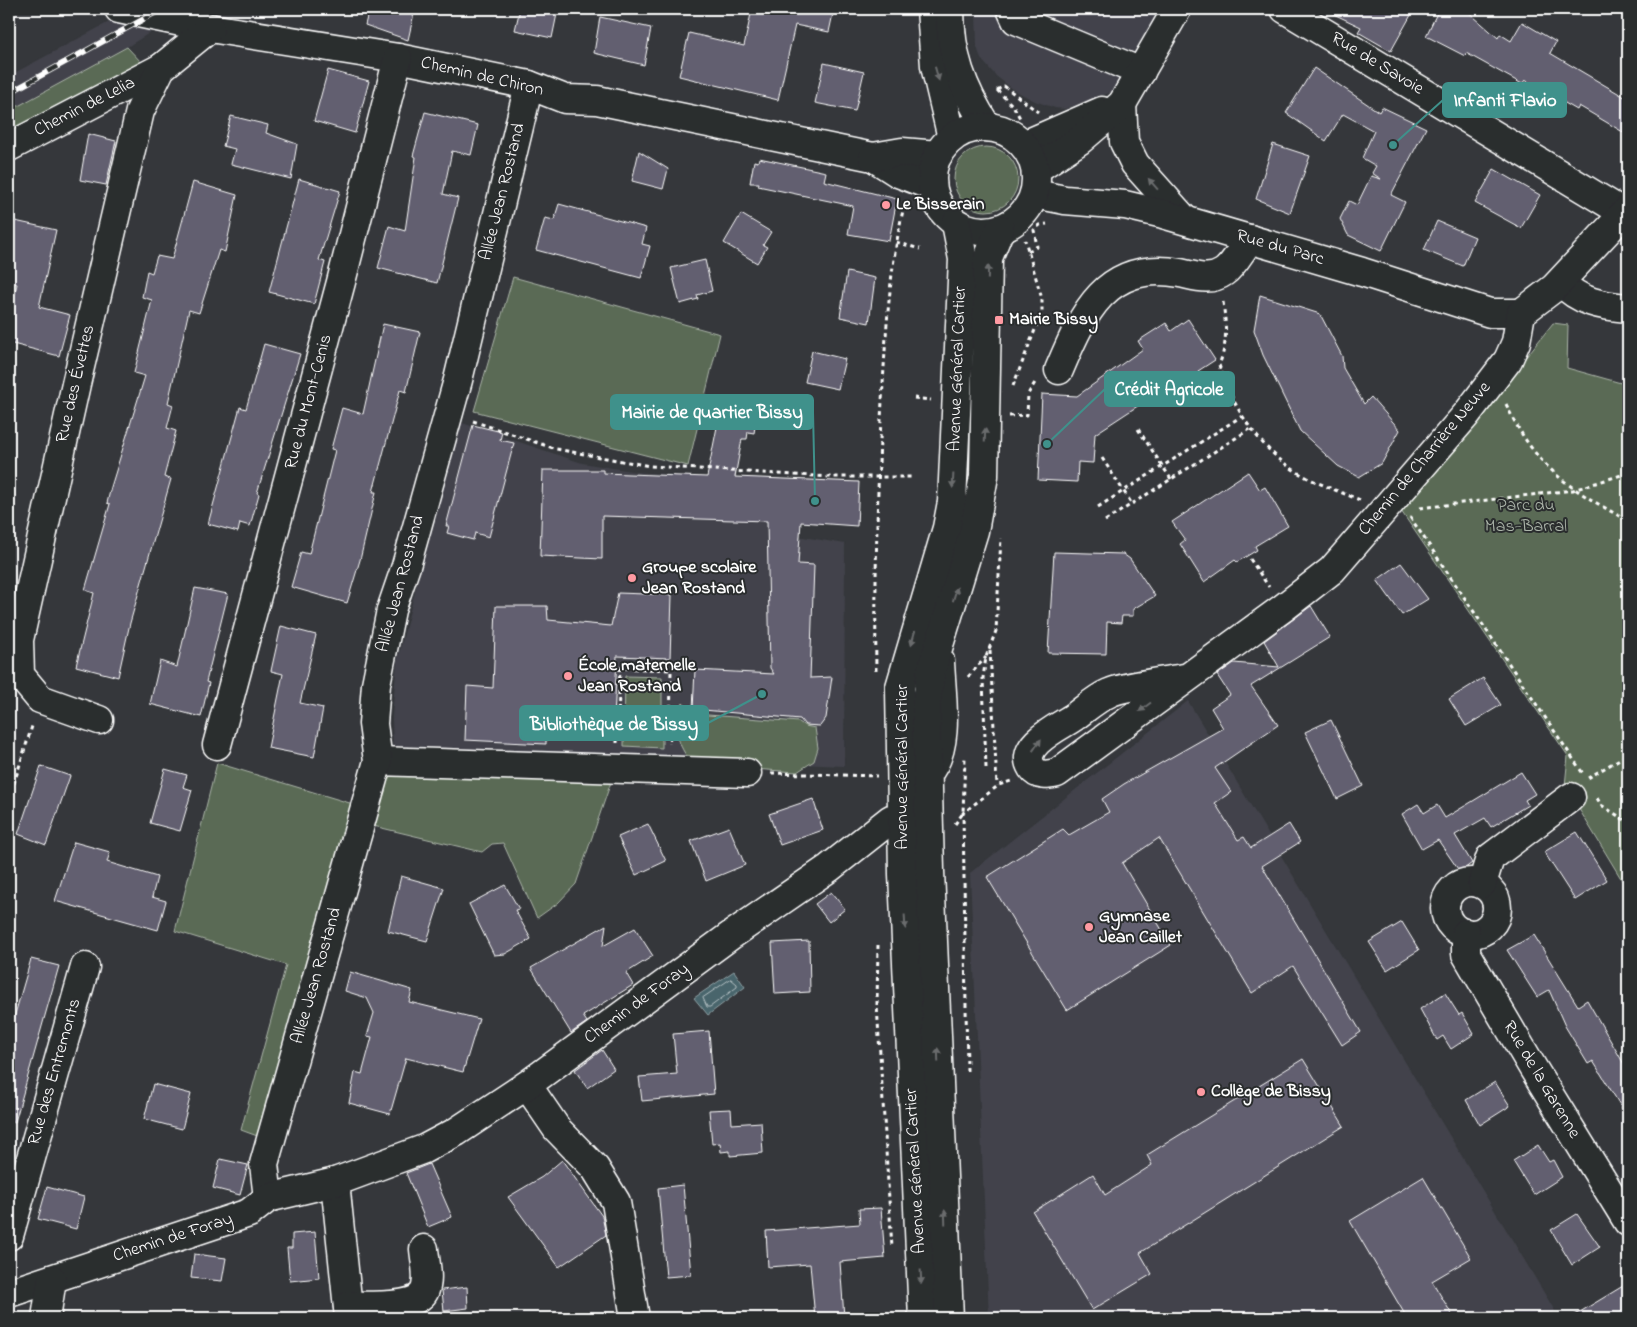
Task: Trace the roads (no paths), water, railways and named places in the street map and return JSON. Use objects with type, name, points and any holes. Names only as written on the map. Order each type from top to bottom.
[{"type":"street","name":"Chemin de Chiron","points":[[119,9],[210,28],[398,58],[529,85],[565,99],[596,100],[873,157],[898,173],[932,186]]},
{"type":"street","points":[[930,9],[945,146]]},
{"type":"street","points":[[941,9],[941,36],[954,54]]},
{"type":"street","points":[[950,9],[950,29],[954,54],[968,98],[987,127]]},
{"type":"street","points":[[1011,9],[1016,20],[1140,72]]},
{"type":"street","points":[[1032,192],[1024,145],[1010,133],[987,127],[974,128],[945,146],[932,170],[932,186],[937,202],[956,223],[977,231],[1000,229],[1014,223],[1032,192],[1080,140],[1122,104],[1177,9]]},
{"type":"street","name":"Rue de Savoie","points":[[1286,9],[1626,211]]},
{"type":"street","name":"Rue des Évettes","points":[[99,720],[40,699],[20,675],[18,597],[140,112],[161,68],[210,28]]},
{"type":"street","name":"Rue du Mont-Cenis","points":[[217,745],[339,292],[398,58]]},
{"type":"street","name":"Chemin de Lelia","points":[[9,147],[161,68]]},
{"type":"street","name":"Allée Jean Rostand","points":[[268,1198],[264,1164],[378,761],[372,724],[376,684],[391,610],[406,566],[448,414],[529,85]]},
{"type":"street","points":[[1024,145],[1050,132],[1122,104]]},
{"type":"street","points":[[1122,104],[1124,142],[1135,164],[1185,220]]},
{"type":"street","name":"Chemin de Chiron","points":[[873,157],[945,146]]},
{"type":"street","name":"Rue du Parc","points":[[1032,192],[1065,200],[1125,205],[1250,239],[1490,313],[1521,313]]},
{"type":"street","points":[[1521,313],[1538,302],[1561,282],[1626,211]]},
{"type":"street","name":"Avenue Général Cartier","points":[[923,1318],[903,874],[928,773],[926,707],[918,668],[952,502],[963,259],[956,223]]},
{"type":"street","name":"Avenue Général Cartier","points":[[949,1318],[916,820],[900,687],[940,643],[974,530],[984,476],[988,258],[1000,229]]},
{"type":"street","points":[[1059,370],[1085,316],[1101,293],[1123,278],[1149,271],[1178,273],[1204,279],[1221,273],[1250,239]]},
{"type":"street","points":[[1561,282],[1572,294],[1606,307],[1628,308]]},
{"type":"street","name":"Chemin de Charrière Neuve","points":[[1184,678],[1110,692],[1070,720],[1046,733],[1035,745],[1030,755],[1031,766],[1037,772],[1045,775],[1057,773],[1332,570],[1394,506],[1508,360],[1516,342],[1521,313]]},
{"type":"street","points":[[928,773],[936,764],[942,742],[940,643]]},
{"type":"street","points":[[378,761],[747,773]]},
{"type":"street","points":[[1482,884],[1490,858],[1586,788]]},
{"type":"street","name":"Chemin de Foray","points":[[9,1293],[249,1213],[268,1198],[335,1182],[424,1149],[456,1132],[526,1085],[730,936],[829,868],[879,827],[891,819],[916,820]]},
{"type":"street","points":[[1464,882],[1482,884],[1493,895],[1496,903],[1494,919],[1482,931],[1466,933],[1458,930],[1447,917],[1446,900],[1456,886],[1464,882]]},
{"type":"street","name":"Rue de la Garenne","points":[[1466,933],[1466,954],[1533,1068],[1628,1222]]},
{"type":"street","name":"Rue des Entremonts","points":[[9,1236],[85,967]]},
{"type":"street","points":[[526,1085],[557,1129],[595,1168],[616,1202],[635,1318]]},
{"type":"street","points":[[335,1182],[348,1312],[415,1300],[424,1293],[426,1282],[424,1249]]},
{"type":"street","points":[[46,1318],[52,1279]]},
{"type":"water","points":[[734,971],[745,987],[708,1015],[694,998]]},
{"type":"railway","points":[[9,93],[162,9]]},
{"type":"place","name":"Infanti Flavio","points":[[1393,145]]},
{"type":"place","name":"Le Bisserain","points":[[886,205]]},
{"type":"place","name":"Mairie Bissy","points":[[999,320]]},
{"type":"place","name":"Crédit Agricole","points":[[1047,444]]},
{"type":"place","name":"Mairie de quartier Bissy","points":[[815,501]]},
{"type":"place","name":"Groupe scolaire Jean Rostand","points":[[632,578]]},
{"type":"place","name":"École maternelle Jean Rostand","points":[[568,676]]},
{"type":"place","name":"Bibliothèque de Bissy","points":[[762,694]]},
{"type":"place","name":"Gymnase Jean Caillet","points":[[1089,927]]},
{"type":"place","name":"Collège de Bissy","points":[[1201,1092]]},
{"type":"park label","name":"Parc du Mas-Barral","points":[[1526,516]]}]
